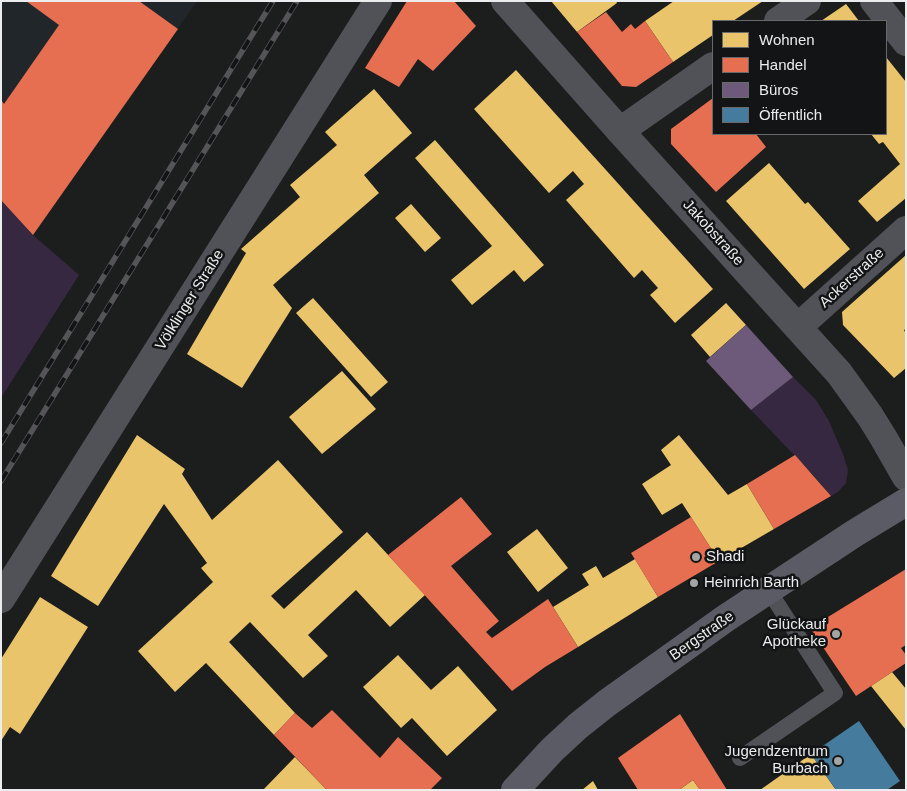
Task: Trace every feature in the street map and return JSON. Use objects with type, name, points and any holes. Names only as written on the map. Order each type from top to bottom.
[{"type":"main road","name":"Bergstraße","points":[[515,790],[552,750],[607,703],[830,549],[906,502]]},
{"type":"street","name":"Völklinger Straße","points":[[1,599],[378,1]]},
{"type":"street","name":"Jakobstraße","points":[[505,1],[839,373],[884,437],[906,478]]},
{"type":"street","points":[[779,20],[807,1]]},
{"type":"street","points":[[874,1],[906,42]]},
{"type":"street","points":[[620,131],[712,67]]},
{"type":"street","name":"Ackerstraße","points":[[798,327],[906,230]]},
{"type":"lane","points":[[740,758],[835,693],[769,591]]},
{"type":"shaded area","points":[[1,1],[197,1],[33,235],[1,200]]},
{"type":"shaded area","points":[[1,200],[33,235],[79,275],[1,398]]},
{"type":"shaded area","points":[[793,377],[816,400],[829,421],[843,454],[848,470],[846,483],[831,496],[751,410]]},
{"type":"building: Wohnen","points":[[551,1],[616,1],[617,3],[577,32]]},
{"type":"building: Wohnen","points":[[674,1],[763,1],[734,20],[712,20],[712,36],[673,62],[645,21]]},
{"type":"building: Wohnen","points":[[846,4],[858,20],[822,20]]},
{"type":"building: Wohnen","points":[[887,58],[906,82],[906,198],[877,222],[858,201],[900,164],[883,142],[879,144],[872,135],[887,135]]},
{"type":"building: Wohnen","points":[[516,70],[713,289],[675,323],[650,295],[658,288],[642,270],[634,278],[566,200],[584,184],[573,171],[549,193],[474,109]]},
{"type":"building: Wohnen","points":[[374,89],[412,133],[364,175],[379,193],[273,285],[292,308],[242,388],[187,354],[246,253],[241,249],[300,197],[290,185],[337,145],[325,132]]},
{"type":"building: Wohnen","points":[[435,140],[544,265],[524,282],[514,270],[472,305],[451,280],[492,246],[415,158]]},
{"type":"building: Wohnen","points":[[769,163],[805,204],[808,202],[850,249],[804,289],[726,201]]},
{"type":"building: Wohnen","points":[[411,204],[441,238],[425,252],[395,218]]},
{"type":"building: Wohnen","points":[[906,255],[906,327],[904,331],[906,332],[906,368],[894,378],[843,325],[842,312]]},
{"type":"building: Wohnen","points":[[313,298],[388,382],[371,397],[296,313]]},
{"type":"building: Wohnen","points":[[726,303],[746,325],[710,357],[691,335]]},
{"type":"building: Wohnen","points":[[342,371],[376,409],[322,454],[289,417]]},
{"type":"building: Wohnen","points":[[137,435],[185,469],[182,474],[212,520],[278,460],[343,532],[271,596],[284,609],[367,532],[425,595],[390,627],[356,590],[308,635],[328,656],[303,678],[250,622],[229,642],[295,713],[274,735],[206,663],[175,692],[138,651],[213,582],[201,568],[207,563],[164,504],[98,606],[51,576]]},
{"type":"building: Wohnen","points":[[679,435],[728,495],[747,484],[774,529],[719,561],[682,503],[662,515],[642,484],[671,465],[661,450]]},
{"type":"building: Wohnen","points":[[537,529],[568,568],[538,592],[507,552]]},
{"type":"building: Wohnen","points":[[635,559],[658,597],[578,647],[553,607],[589,585],[582,574],[596,566],[603,578]]},
{"type":"building: Wohnen","points":[[40,597],[88,627],[20,734],[10,727],[1,741],[1,659]]},
{"type":"building: Wohnen","points":[[398,655],[431,690],[458,666],[497,710],[447,756],[412,718],[401,728],[363,687]]},
{"type":"building: Wohnen","points":[[892,672],[906,689],[906,730],[871,686]]},
{"type":"building: Wohnen","points":[[811,754],[836,790],[760,790]]},
{"type":"building: Wohnen","points":[[295,757],[327,790],[263,790]]},
{"type":"building: Wohnen","points":[[693,780],[700,790],[679,790]]},
{"type":"building: Wohnen","points":[[593,781],[598,790],[582,790]]},
{"type":"building: Handel","points":[[26,1],[139,1],[178,29],[33,235],[1,200],[1,100],[4,104],[59,25]]},
{"type":"building: Handel","points":[[407,1],[454,1],[476,26],[433,71],[418,59],[399,87],[365,68]]},
{"type":"building: Handel","points":[[606,12],[622,32],[631,24],[635,29],[645,21],[673,62],[636,87],[622,86],[577,32]]},
{"type":"building: Handel","points":[[712,99],[712,135],[757,135],[766,147],[716,192],[671,144],[671,129]]},
{"type":"building: Handel","points":[[795,455],[831,496],[774,529],[747,484]]},
{"type":"building: Handel","points":[[461,497],[492,534],[451,566],[499,621],[486,632],[492,638],[548,599],[578,647],[545,667],[512,691],[388,555]]},
{"type":"building: Handel","points":[[691,517],[719,561],[658,597],[631,553]]},
{"type":"building: Handel","points":[[906,569],[906,645],[901,648],[906,655],[906,663],[856,696],[810,628]]},
{"type":"building: Handel","points":[[332,710],[380,758],[398,737],[442,778],[430,790],[327,790],[274,735],[295,713],[312,728]]},
{"type":"building: Handel","points":[[680,714],[727,790],[700,790],[693,780],[679,790],[638,790],[618,758]]},
{"type":"building: Büros","points":[[746,325],[793,377],[751,410],[706,361]]},
{"type":"building: Öffentlich","points":[[859,721],[900,781],[887,790],[836,790],[811,754]]},
{"type":"railway","points":[[1,443],[273,1]]},
{"type":"railway","points":[[1,481],[297,1]]},
{"type":"place","name":"Shadi","points":[[696,557]]},
{"type":"place","name":"Heinrich Barth","points":[[694,583]]},
{"type":"place","name":"Glückauf Apotheke","points":[[836,634]]},
{"type":"place","name":"Jugendzentrum Burbach","points":[[838,761]]}]
